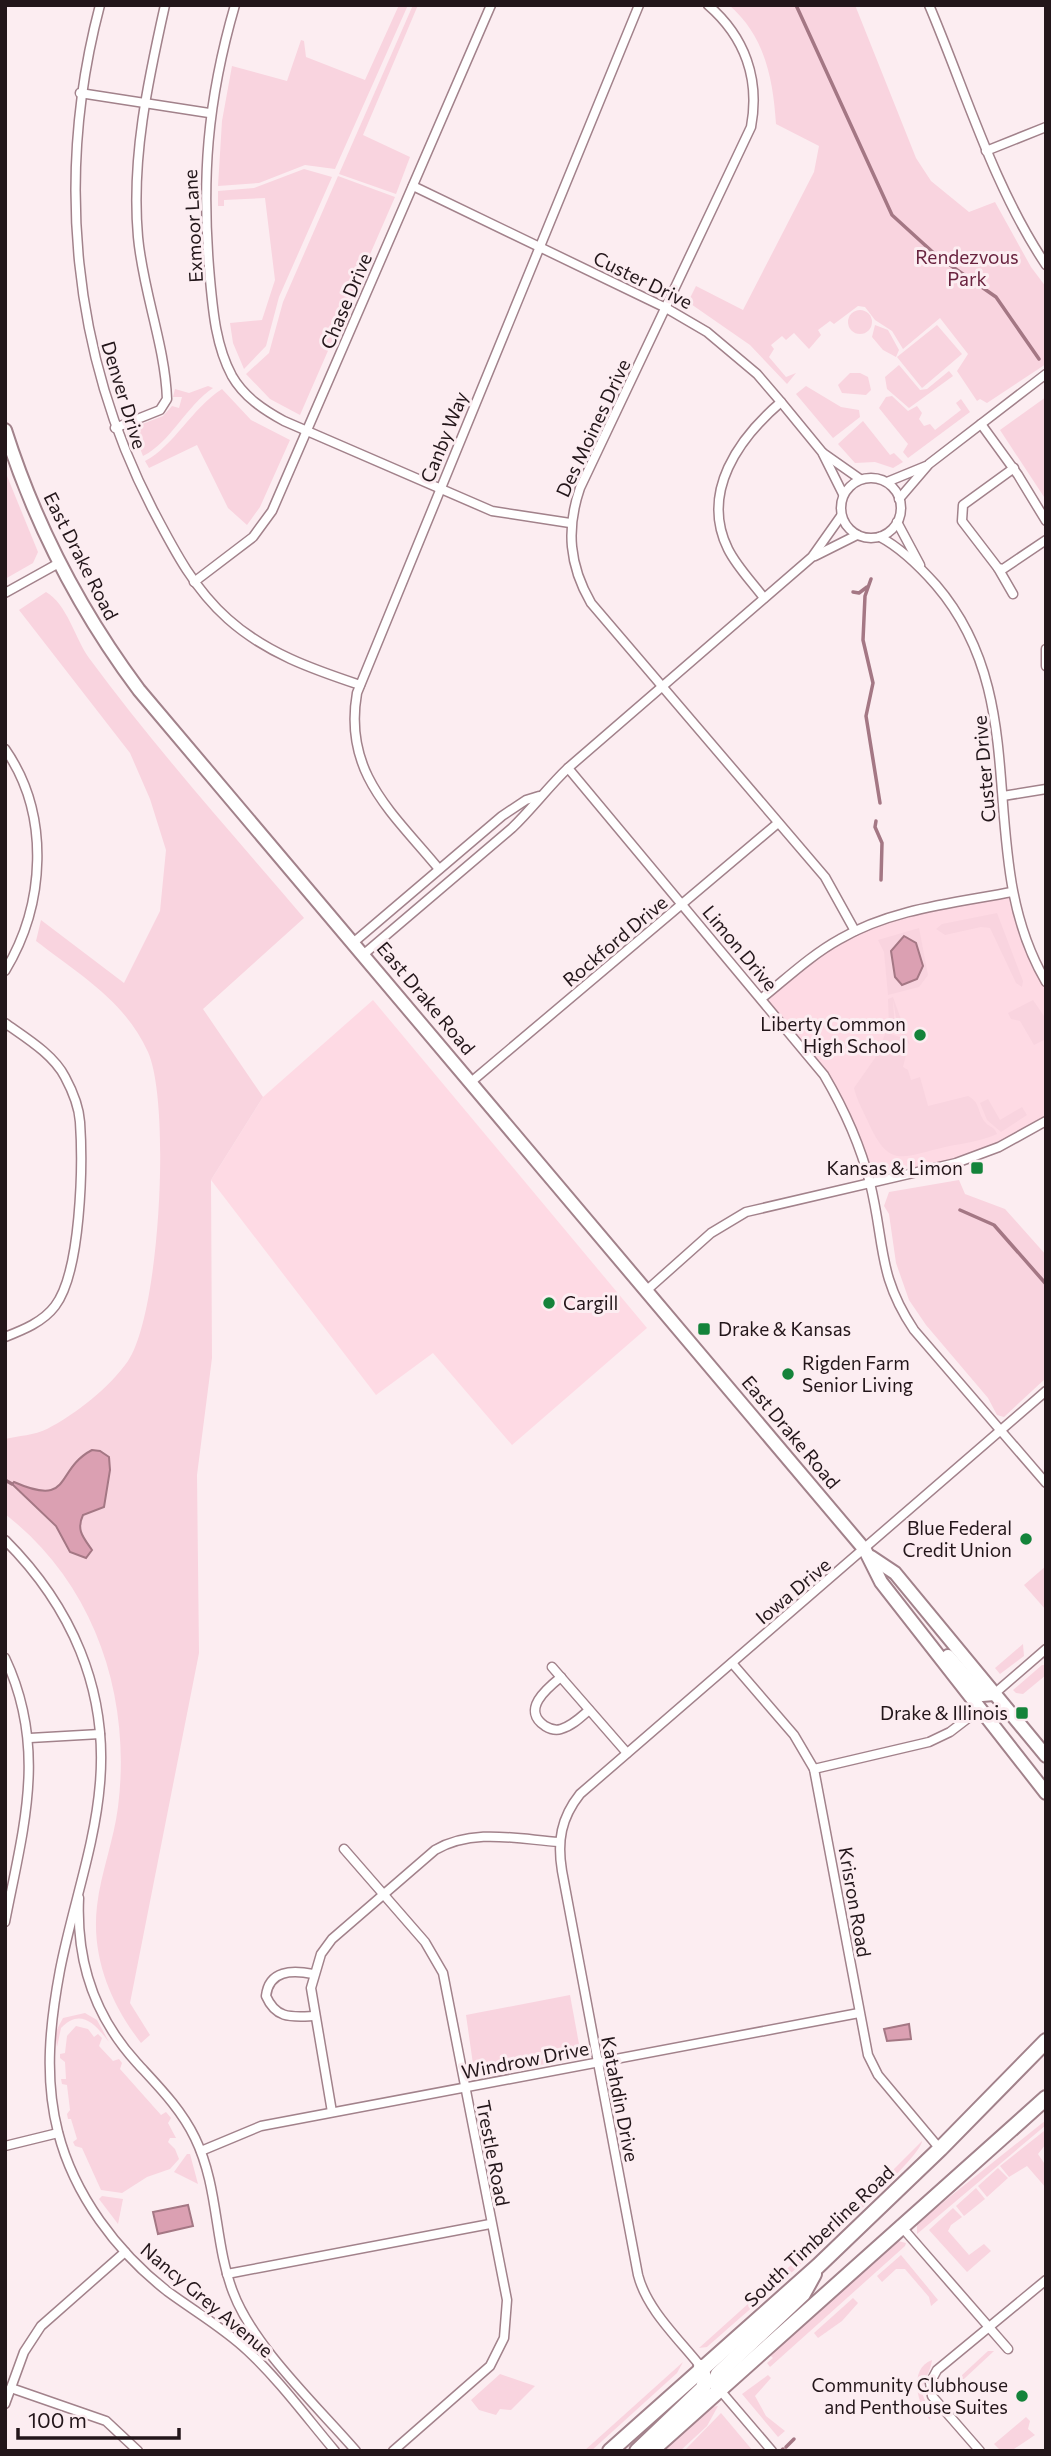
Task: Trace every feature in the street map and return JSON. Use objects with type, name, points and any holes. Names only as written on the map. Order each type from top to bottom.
[{"type":"main road","name":"East Drake Road","points":[[5,430],[28,494],[59,563],[95,626],[139,690],[868,1553],[895,1573],[1046,1756]]},
{"type":"main road","name":"East Drake Road","points":[[868,1553],[881,1582],[1046,1793]]},
{"type":"main road","points":[[908,1616],[940,1646],[982,1695],[994,1694]]},
{"type":"main road","name":"South Timberline Road","points":[[610,2451],[701,2367],[818,2266],[940,2149],[1046,2041]]},
{"type":"main road","points":[[650,2451],[900,2225],[1046,2098]]},
{"type":"main road","points":[[719,2389],[715,2382],[718,2374],[803,2294],[818,2266]]},
{"type":"main road","points":[[637,2451],[703,2388],[705,2381],[701,2367]]},
{"type":"street","name":"Denver Drive","points":[[100,5],[80,93],[74,168],[81,280],[88,330],[115,428],[130,466],[194,582],[229,620],[253,639],[298,663],[360,685]]},
{"type":"street","points":[[115,428],[160,410],[167,400],[138,236],[139,147],[165,5]]},
{"type":"street","name":"Exmoor Lane","points":[[235,5],[222,48],[209,113],[205,160],[207,244],[216,330],[233,378],[261,408],[284,421],[440,489],[512,516],[570,523]]},
{"type":"street","name":"Chase Drive","points":[[194,582],[242,547],[262,526],[276,504],[491,5]]},
{"type":"street","name":"Canby Way","points":[[439,869],[374,791],[365,775],[353,729],[360,685],[639,5]]},
{"type":"street","name":"Des Moines Drive","points":[[708,5],[722,18],[743,48],[752,76],[754,113],[746,142],[580,488],[570,523],[571,554],[582,587],[591,603],[835,891],[855,930]]},
{"type":"street","points":[[929,5],[986,151],[1014,209],[1046,265]]},
{"type":"street","points":[[80,93],[209,113]]},
{"type":"street","points":[[986,151],[1046,127]]},
{"type":"street","name":"Custer Drive","points":[[413,186],[666,308],[731,350],[781,402],[822,452],[844,494]]},
{"type":"street","points":[[841,516],[857,535],[880,537],[898,522],[900,499],[929,464],[1046,374]]},
{"type":"street","points":[[764,598],[729,551],[723,537],[719,509],[725,475],[736,449],[749,432],[781,402]]},
{"type":"street","points":[[981,424],[1014,468],[1046,521]]},
{"type":"street","name":"Custer Drive","points":[[822,452],[860,479]]},
{"type":"street","points":[[887,482],[929,464]]},
{"type":"street","points":[[1013,594],[998,568],[962,521],[961,512],[963,505],[1014,468]]},
{"type":"street","points":[[364,954],[512,828],[568,768],[812,557],[841,516],[844,494],[860,479],[878,478],[887,482],[900,499]]},
{"type":"street","name":"Custer Drive","points":[[898,522],[921,567],[948,599],[964,625],[983,668],[999,739],[1012,892],[1023,932],[1046,982]]},
{"type":"street","points":[[812,557],[857,535]]},
{"type":"street","name":"Custer Drive","points":[[880,537],[921,567]]},
{"type":"street","points":[[998,568],[1003,569],[1046,540]]},
{"type":"street","points":[[5,593],[59,563]]},
{"type":"street","points":[[1046,649],[1046,666]]},
{"type":"street","points":[[5,749],[28,800],[38,868],[26,929],[5,971]]},
{"type":"street","name":"Limon Drive","points":[[568,768],[807,1051],[839,1101],[862,1154],[871,1184],[885,1272],[902,1312],[1046,1483]]},
{"type":"street","points":[[1003,796],[1046,789]]},
{"type":"street","points":[[354,942],[502,816],[526,800],[539,796]]},
{"type":"street","name":"Rockford Drive","points":[[471,1082],[778,823]]},
{"type":"street","points":[[762,998],[809,959],[855,930],[896,915],[1012,892]]},
{"type":"street","points":[[5,1023],[50,1057],[63,1073],[74,1094],[80,1120],[71,1274],[54,1308],[40,1320],[5,1337]]},
{"type":"street","points":[[647,1290],[711,1234],[746,1212],[871,1184],[980,1155],[1046,1121]]},
{"type":"street","name":"Iowa Drive","points":[[566,1817],[580,1794],[732,1663],[868,1553],[1046,1391]]},
{"type":"street","name":"Nancy Grey Avenue","points":[[5,1540],[38,1574],[65,1616],[88,1670],[100,1734],[100,1784],[52,2010],[50,2076],[58,2133],[79,2188],[125,2252],[157,2283],[248,2351],[335,2451]]},
{"type":"street","points":[[994,1694],[1046,1649]]},
{"type":"street","points":[[5,1658],[18,1685],[30,1738],[28,1806],[5,1922]]},
{"type":"street","name":"Krisron Road","points":[[732,1663],[794,1735],[814,1769],[868,2055],[878,2075],[940,2149]]},
{"type":"street","points":[[552,1667],[627,1754]]},
{"type":"street","points":[[561,1677],[547,1688],[536,1704],[535,1711],[542,1724],[556,1730],[563,1729],[589,1710]]},
{"type":"street","points":[[814,1769],[929,1742],[950,1732],[980,1709]]},
{"type":"street","points":[[30,1738],[100,1734]]},
{"type":"street","name":"Katahdin Drive","points":[[566,1817],[559,1842],[597,2062],[642,2290],[701,2367]]},
{"type":"street","points":[[332,2112],[313,2016],[311,1988],[321,1954],[332,1940],[435,1850],[451,1840],[486,1836],[559,1842]]},
{"type":"street","name":"Trestle Road","points":[[344,1849],[436,1956],[443,1973],[507,2300],[505,2338],[489,2366],[479,2378],[393,2451]]},
{"type":"street","name":"Nancy Grey Avenue","points":[[80,1878],[80,1947],[96,2003],[113,2035],[176,2106],[201,2151],[214,2197],[228,2274],[238,2304],[258,2337],[356,2451]]},
{"type":"street","points":[[313,1974],[301,1972],[278,1975],[267,1986],[266,1996],[278,2014],[286,2017],[313,2016]]},
{"type":"street","name":"Windrow Drive","points":[[201,2151],[261,2126],[859,2013]]},
{"type":"street","points":[[5,2146],[58,2133]]},
{"type":"street","points":[[228,2274],[490,2224]]},
{"type":"street","points":[[900,2225],[1008,2349]]},
{"type":"street","points":[[5,2404],[24,2352],[41,2326],[125,2252]]},
{"type":"street","points":[[980,2451],[930,2392],[934,2375],[1046,2280]]},
{"type":"street","points":[[11,2388],[106,2421],[138,2451]]},
{"type":"street","points":[[719,2389],[772,2451]]},
{"type":"shaded area","name":"Liberty Common High School","points":[[1012,892],[1046,982],[1046,1121],[999,1147],[871,1184],[839,1101],[762,998],[830,944],[896,915]]},
{"type":"shaded area","points":[[904,936],[916,943],[923,966],[917,979],[902,985],[895,977],[891,951]]},
{"type":"shaded area","points":[[373,1000],[647,1328],[512,1445],[433,1353],[376,1395],[211,1180],[263,1097]]},
{"type":"shaded area","points":[[92,1450],[100,1451],[109,1457],[110,1470],[104,1507],[83,1515],[81,1520],[82,1533],[92,1550],[86,1558],[70,1552],[56,1526],[12,1484],[14,1482],[46,1491],[55,1489],[80,1458]]},
{"type":"shaded area","points":[[909,2024],[911,2039],[887,2041],[884,2029]]},
{"type":"shaded area","points":[[188,2205],[193,2226],[158,2234],[153,2212]]},
{"type":"green space","points":[[399,5],[408,5],[335,169],[305,165],[259,183],[218,186],[222,121],[232,66],[287,81],[301,40],[304,41],[306,57],[365,80]]},
{"type":"green space","points":[[413,5],[418,5],[363,135],[410,157],[396,194],[339,174]]},
{"type":"green space","name":"Rendezvous Park","points":[[729,5],[855,5],[916,158],[931,181],[969,212],[995,202],[1031,267],[1046,287],[1046,364],[987,403],[980,399],[977,401],[957,371],[968,354],[940,318],[903,349],[892,331],[875,320],[865,307],[858,306],[834,324],[830,321],[818,330],[821,335],[809,349],[794,333],[786,340],[782,336],[771,345],[774,349],[769,357],[786,377],[796,373],[787,384],[750,345],[688,302],[696,286],[743,310],[814,172],[819,146],[776,124],[765,59],[751,30]]},
{"type":"green space","points":[[304,169],[332,177],[279,297],[266,346],[244,369],[233,343],[230,323],[262,320],[275,280],[265,198],[224,200],[224,206],[218,206],[218,191],[254,188]]},
{"type":"green space","points":[[338,176],[395,197],[300,415],[270,399],[246,374],[269,353],[283,302]]},
{"type":"green space","points":[[860,310],[869,313],[872,322],[869,331],[860,334],[851,331],[848,322],[851,313]]},
{"type":"green space","points":[[875,325],[888,330],[899,350],[896,357],[883,350],[872,337]]},
{"type":"green space","points":[[937,325],[962,354],[922,388],[897,357]]},
{"type":"green space","points":[[899,365],[920,390],[927,389],[949,371],[953,376],[909,408],[887,389],[885,377]]},
{"type":"green space","points":[[850,373],[860,373],[868,377],[871,390],[866,395],[842,393],[838,385]]},
{"type":"green space","points":[[208,386],[213,388],[195,404],[162,442],[143,456],[132,428],[163,416],[172,406],[179,408],[182,397],[173,397],[175,389],[189,393]]},
{"type":"green space","points":[[806,386],[841,407],[859,410],[860,417],[833,438],[796,394]]},
{"type":"green space","points":[[222,389],[251,420],[290,440],[260,507],[247,525],[228,508],[197,445],[149,468],[145,461],[165,446],[201,406]]},
{"type":"green space","points":[[892,396],[908,411],[917,406],[922,413],[919,419],[924,426],[930,424],[935,430],[961,410],[956,403],[961,399],[970,412],[908,458],[903,452],[908,444],[879,408],[886,397]]},
{"type":"green space","points":[[1046,397],[1046,500],[1000,430]]},
{"type":"green space","points":[[863,421],[890,455],[894,453],[903,462],[893,468],[875,462],[855,463],[838,444]]},
{"type":"green space","points":[[5,471],[38,552],[33,563],[5,579]]},
{"type":"green space","points":[[46,592],[60,605],[89,658],[141,725],[304,918],[203,1009],[263,1097],[211,1180],[212,1358],[197,1475],[199,1653],[130,2003],[150,2035],[141,2043],[112,1996],[97,1943],[97,1906],[116,1819],[121,1765],[119,1724],[112,1684],[100,1645],[84,1608],[63,1574],[36,1542],[5,1514],[5,1439],[42,1431],[58,1423],[102,1390],[128,1361],[139,1336],[148,1300],[159,1208],[159,1116],[155,1078],[148,1052],[127,1018],[114,1003],[36,941],[41,920],[124,983],[160,911],[166,850],[150,799],[130,753],[19,610]]},
{"type":"green space","points":[[997,913],[1023,981],[1022,987],[1016,983],[990,928],[981,927],[945,935],[936,929],[942,924]]},
{"type":"green space","points":[[919,928],[928,975],[919,987],[888,995],[884,952],[878,940]]},
{"type":"green space","points":[[893,997],[910,1045],[898,1030],[893,1000],[895,1030],[889,1027],[888,999]]},
{"type":"green space","points":[[1033,1000],[1046,1019],[1046,1039],[1034,1045],[1020,1021],[1011,1019],[1008,1013]]},
{"type":"green space","points":[[886,1032],[902,1038],[907,1051],[903,1067],[908,1070],[911,1080],[920,1077],[928,1106],[968,1096],[977,1105],[985,1122],[997,1134],[978,1141],[908,1156],[891,1154],[884,1148],[869,1124],[854,1088],[875,1058]]},
{"type":"green space","points":[[988,1099],[1000,1120],[1022,1107],[1027,1115],[1001,1132],[987,1120],[980,1103]]},
{"type":"green space","points":[[959,1180],[965,1194],[1005,1209],[1046,1255],[1046,1378],[1004,1417],[997,1415],[988,1398],[926,1325],[909,1300],[896,1263],[889,1214],[884,1206],[889,1192]]},
{"type":"green space","points":[[1046,1566],[1046,1610],[1024,1585]]},
{"type":"green space","points":[[1023,1644],[1024,1656],[1000,1674],[995,1668]]},
{"type":"green space","points":[[1042,1665],[1046,1665],[1046,1675],[1023,1694],[1013,1690]]},
{"type":"green space","points":[[570,1995],[579,2044],[576,2048],[479,2067],[473,2064],[466,2015]]},
{"type":"green space","points":[[85,2013],[97,2020],[109,2042],[88,2021],[75,2019],[61,2028],[57,2047],[55,2033],[63,2018]]},
{"type":"green space","points":[[76,2026],[88,2029],[94,2037],[98,2034],[102,2038],[99,2046],[113,2061],[119,2059],[122,2063],[120,2069],[161,2115],[166,2112],[171,2118],[168,2123],[176,2138],[170,2138],[168,2142],[179,2159],[170,2169],[147,2177],[122,2193],[101,2190],[82,2148],[75,2146],[73,2142],[77,2139],[67,2114],[70,2110],[67,2085],[62,2084],[61,2079],[66,2079],[65,2062],[60,2058],[60,2054],[65,2053],[67,2036]]},
{"type":"green space","points":[[575,2052],[578,2058],[481,2076],[480,2070]]},
{"type":"green space","points":[[1046,2120],[1046,2125],[917,2234],[917,2223]]},
{"type":"green space","points":[[1044,2131],[1046,2144],[1038,2154],[1046,2166],[1046,2188],[1027,2166],[1009,2177],[1000,2166]]},
{"type":"green space","points":[[922,2141],[914,2155],[861,2209],[707,2347],[699,2348],[860,2203]]},
{"type":"green space","points":[[187,2154],[190,2154],[198,2184],[174,2172]]},
{"type":"green space","points":[[998,2168],[1008,2178],[987,2197],[978,2186]]},
{"type":"green space","points":[[976,2188],[985,2199],[964,2216],[956,2206]]},
{"type":"green space","points":[[102,2196],[123,2199],[118,2224],[99,2199]]},
{"type":"green space","points":[[953,2208],[962,2217],[951,2225],[948,2231],[969,2255],[984,2244],[991,2251],[967,2272],[929,2230]]},
{"type":"green space","points":[[898,2241],[906,2243],[905,2246],[770,2367],[767,2363],[773,2358],[769,2354]]},
{"type":"green space","points":[[901,2255],[938,2300],[931,2306],[929,2297],[905,2269],[896,2269],[882,2282],[877,2276]]},
{"type":"green space","points":[[853,2298],[858,2303],[842,2321],[818,2338],[814,2333]]},
{"type":"green space","points":[[988,2351],[994,2351],[951,2391],[947,2389]]},
{"type":"green space","points":[[932,2360],[922,2390],[932,2410],[930,2420],[921,2405],[917,2379],[924,2365]]},
{"type":"green space","points":[[683,2362],[677,2373],[591,2451],[584,2451]]},
{"type":"green space","points":[[500,2374],[535,2386],[511,2410],[500,2409],[496,2415],[479,2410],[471,2400]]},
{"type":"green space","points":[[768,2375],[771,2378],[755,2396],[766,2416],[785,2431],[778,2437],[742,2394]]},
{"type":"green space","points":[[718,2406],[707,2426],[680,2451],[662,2451],[711,2407]]},
{"type":"green space","points":[[721,2413],[753,2451],[687,2451],[686,2449]]},
{"type":"green space","points":[[1026,2417],[1030,2421],[1028,2429],[1035,2435],[1011,2451],[1001,2451],[994,2444]]},
{"type":"waterway","points":[[796,5],[892,215],[937,256],[996,297],[1039,359]]},
{"type":"waterway","points":[[871,579],[865,596],[863,640],[873,683],[866,716],[880,803]]},
{"type":"waterway","points":[[853,592],[859,593],[867,587]]},
{"type":"waterway","points":[[876,821],[875,827],[882,843],[881,880]]},
{"type":"waterway","points":[[960,1210],[994,1225],[1046,1284]]},
{"type":"waterway","points":[[5,1480],[12,1484]]},
{"type":"waterway","points":[[786,2447],[794,2439]]},
{"type":"place","name":"Liberty Common High School","points":[[920,1035]]},
{"type":"place","name":"Kansas & Limon","points":[[977,1168]]},
{"type":"place","name":"Cargill","points":[[549,1303]]},
{"type":"place","name":"Drake & Kansas","points":[[704,1329]]},
{"type":"place","name":"Rigden Farm Senior Living","points":[[788,1374]]},
{"type":"place","name":"Blue Federal Credit Union","points":[[1026,1539]]},
{"type":"place","name":"Drake & Illinois","points":[[1022,1713]]},
{"type":"place","name":"Community Clubhouse and Penthouse Suites","points":[[1022,2396]]}]
